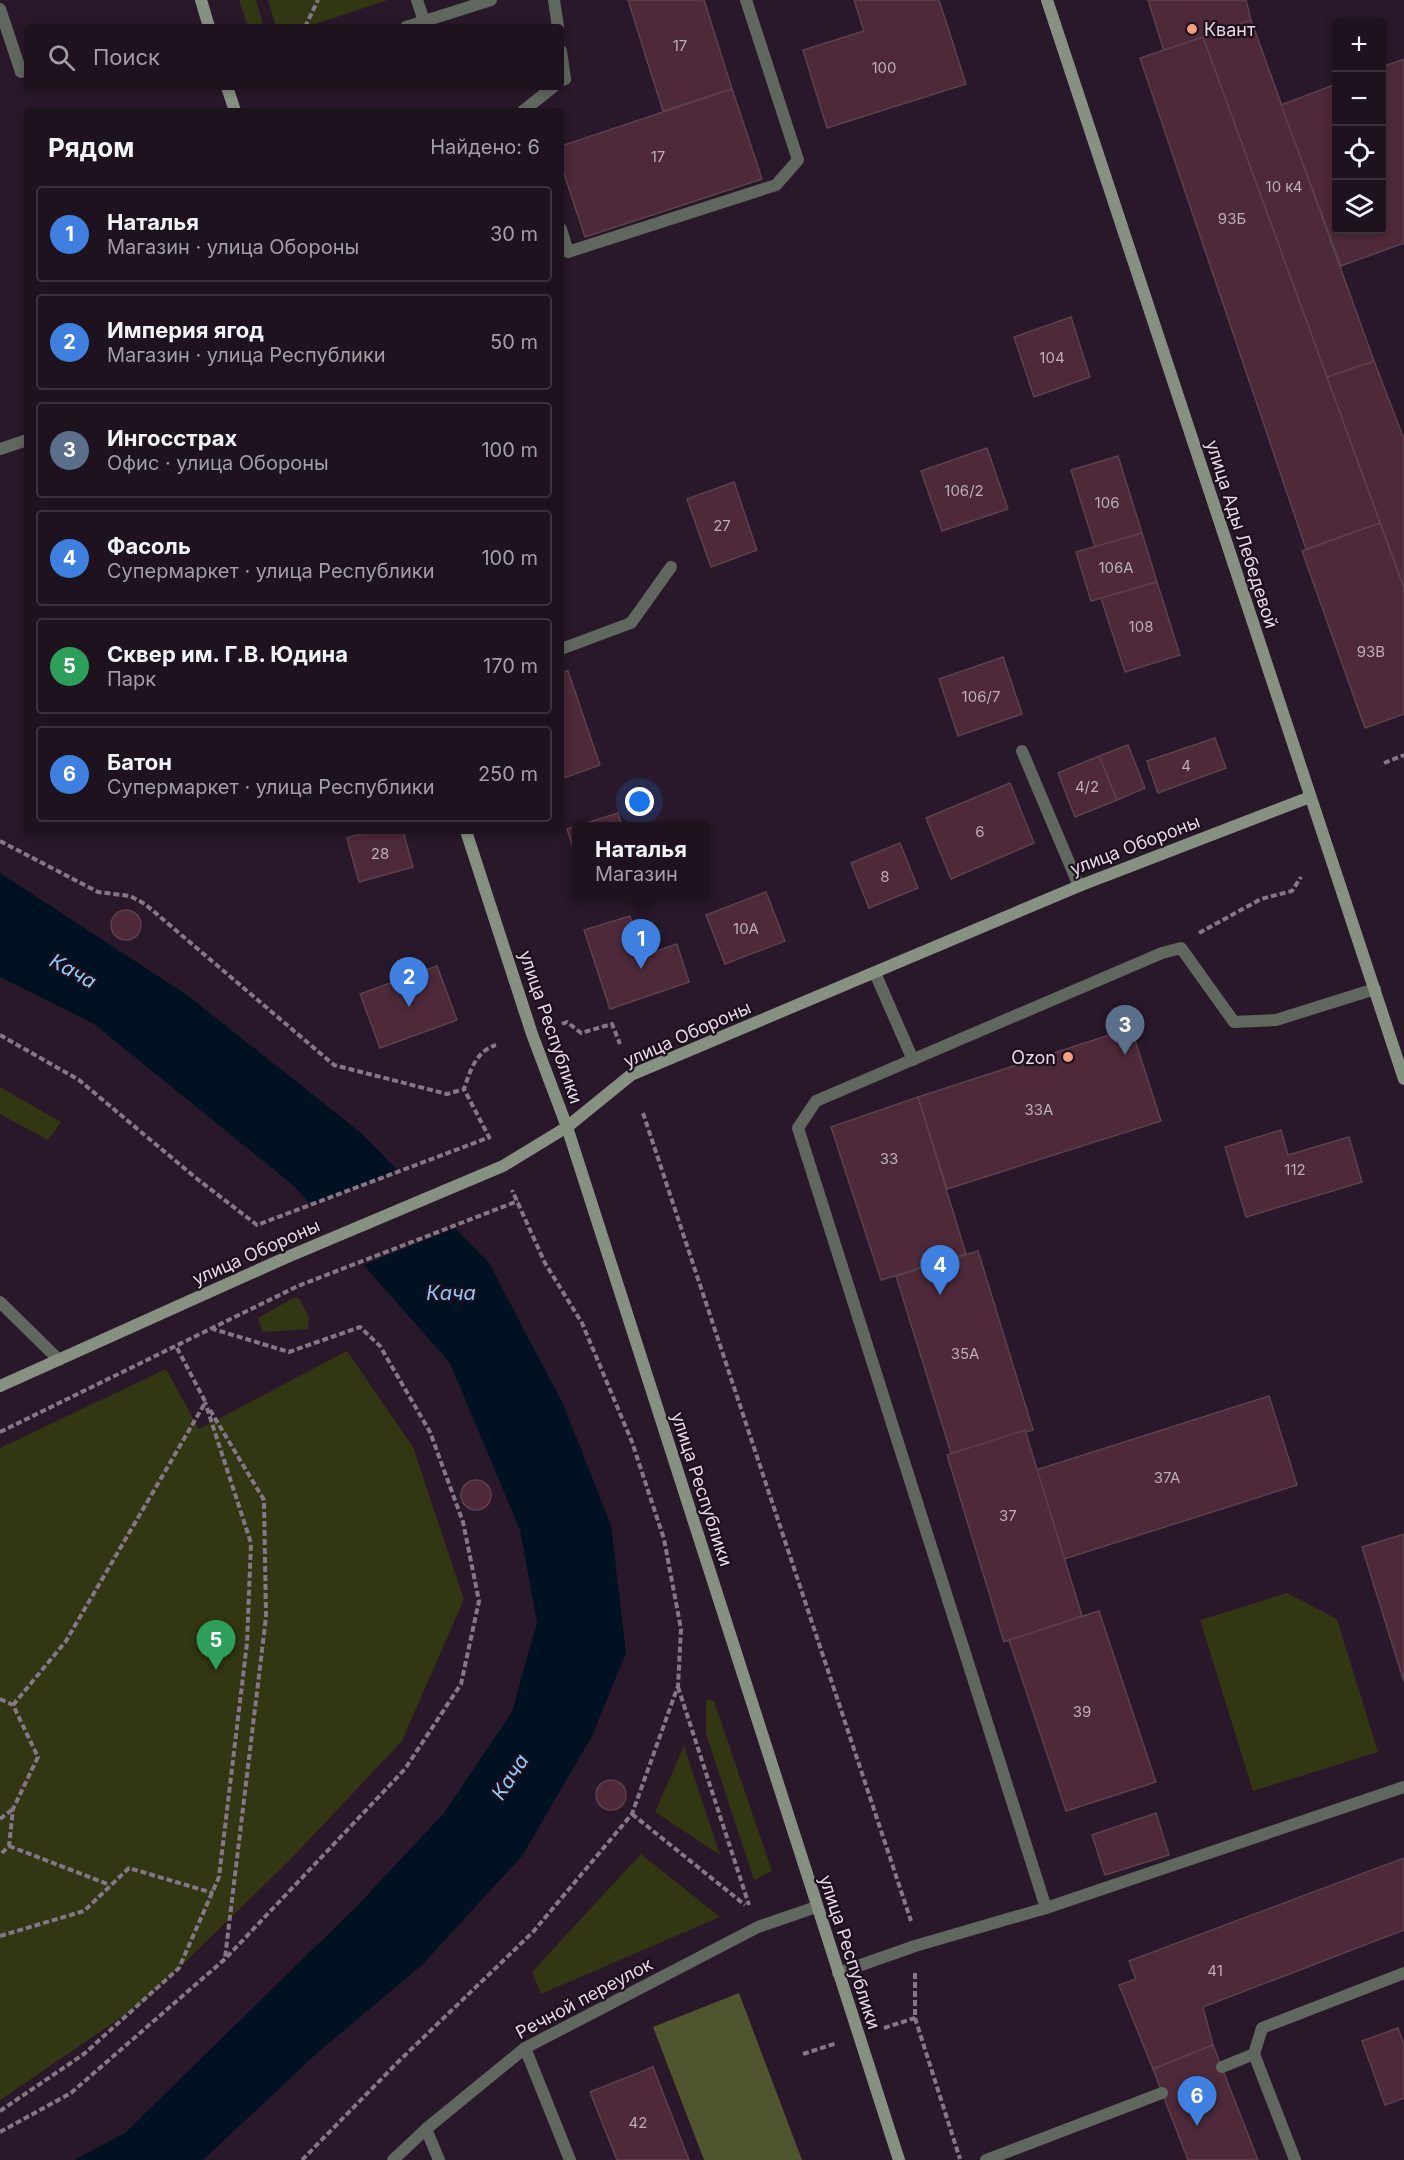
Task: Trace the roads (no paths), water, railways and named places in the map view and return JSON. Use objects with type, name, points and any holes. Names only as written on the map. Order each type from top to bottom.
[{"type":"main road","points":[[201,0],[208,24]]},
{"type":"main road","name":"улица Ады Лебедевой","points":[[1047,0],[1404,1079]]},
{"type":"main road","points":[[228,90],[234,108]]},
{"type":"main road","name":"улица Обороны","points":[[0,1386],[285,1258],[490,1172],[525,1154],[567,1127],[631,1075],[1079,886],[1310,797]]},
{"type":"main road","name":"улица Республики","points":[[467,834],[532,1034],[567,1127],[899,2160]]},
{"type":"street","points":[[417,0],[424,21]]},
{"type":"street","points":[[415,24],[490,0]]},
{"type":"street","points":[[554,0],[558,24]]},
{"type":"street","points":[[564,238],[568,252],[776,185],[798,160],[747,0]]},
{"type":"street","points":[[0,9],[21,72]]},
{"type":"street","points":[[528,108],[549,90]]},
{"type":"street","points":[[0,448],[24,441]]},
{"type":"street","points":[[564,648],[631,623],[672,567]]},
{"type":"street","points":[[1022,751],[1079,886]]},
{"type":"street","points":[[1046,1908],[798,1128],[816,1101],[1162,953],[1181,948],[1234,1022],[1276,1020],[1375,988]]},
{"type":"street","points":[[875,974],[913,1060]]},
{"type":"street","points":[[0,1302],[59,1360]]},
{"type":"street","points":[[838,1973],[915,1946],[1046,1908],[1404,1787]]},
{"type":"street","name":"Речной переулок","points":[[393,2160],[426,2129],[525,2048],[758,1927],[816,1907]]},
{"type":"street","points":[[1295,2160],[1254,2054],[1262,2028],[1404,1973]]},
{"type":"street","points":[[525,2048],[570,2160]]},
{"type":"street","points":[[1221,2067],[1254,2054]]},
{"type":"street","points":[[986,2160],[1162,2092]]},
{"type":"street","points":[[426,2129],[439,2160]]},
{"type":"water","name":"Кача","points":[[0,873],[187,995],[360,1132],[489,1263],[563,1404],[611,1525],[626,1653],[592,1736],[522,1856],[422,1965],[317,2053],[203,2160],[74,2160],[125,2133],[358,1905],[444,1813],[512,1712],[537,1622],[520,1530],[450,1363],[294,1186],[94,1024],[0,977]]},
{"type":"place","name":"Квант","points":[[1192,29]]},
{"type":"place","name":"Наталья","points":[[641,969]]},
{"type":"place","name":"Империя ягод","points":[[409,1007]]},
{"type":"place","name":"Ингосстрах","points":[[1125,1055]]},
{"type":"place","name":"Ozon","points":[[1068,1057]]},
{"type":"place","name":"Фасоль","points":[[940,1295]]},
{"type":"place","name":"Сквер им. Г.В. Юдина","points":[[216,1670]]},
{"type":"place","name":"Батон","points":[[1197,2126]]}]
